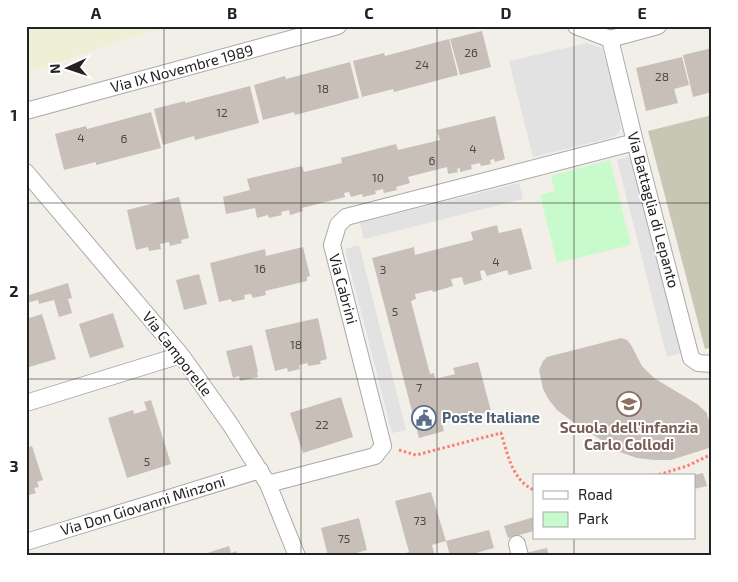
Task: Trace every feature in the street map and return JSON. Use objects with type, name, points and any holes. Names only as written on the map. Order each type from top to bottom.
[{"type":"street","name":"Via IX Novembre 1989","points":[[26,111],[338,26]]},
{"type":"street","points":[[576,26],[610,39],[658,26]]},
{"type":"street","name":"Via Battaglia di Lepanto","points":[[610,39],[691,358],[704,365],[712,364]]},
{"type":"street","name":"Via Cabrini","points":[[383,446],[332,245],[338,224],[346,217],[635,142]]},
{"type":"street","name":"Via Camporelle","points":[[26,172],[181,355],[264,477],[297,556]]},
{"type":"street","points":[[26,403],[181,355]]},
{"type":"street","points":[[264,477],[375,456],[383,446]]},
{"type":"street","name":"Via Don Giovanni Minzoni","points":[[26,542],[264,477]]},
{"type":"path","points":[[383,446],[416,454],[501,433],[514,472],[527,487],[533,490]]},
{"type":"path","points":[[661,474],[687,466],[712,454]]},
{"type":"shaded area","points":[[26,26],[167,26],[26,73]]},
{"type":"shaded area","points":[[587,43],[602,48],[613,86],[621,128],[618,134],[611,138],[533,157],[509,61]]},
{"type":"shaded area","points":[[712,115],[712,347],[705,349],[648,131]]},
{"type":"shaded area","points":[[631,156],[681,353],[667,357],[617,160]]},
{"type":"shaded area","points":[[519,183],[523,199],[364,239],[360,223]]},
{"type":"shaded area","points":[[359,245],[406,430],[392,433],[345,249]]},
{"type":"green space","points":[[610,160],[631,245],[557,263],[540,195],[555,191],[551,176]]},
{"type":"building","points":[[482,31],[491,67],[460,75],[450,39]]},
{"type":"building","points":[[449,39],[458,75],[394,92],[393,89],[362,97],[353,61],[384,53],[385,56]]},
{"type":"building","points":[[712,48],[712,92],[693,97],[683,55]]},
{"type":"building","points":[[682,57],[689,85],[674,89],[678,103],[646,111],[636,68]]},
{"type":"building","points":[[350,62],[359,98],[295,115],[294,112],[263,120],[254,85],[285,76],[286,79]]},
{"type":"building","points":[[250,86],[259,123],[195,140],[194,136],[163,145],[154,109]]},
{"type":"building","points":[[151,112],[161,148],[96,165],[96,162],[64,170],[55,134],[86,126],[87,129]]},
{"type":"building","points":[[495,116],[505,159],[495,162],[494,159],[490,160],[491,164],[481,166],[480,163],[471,165],[472,169],[460,172],[460,168],[457,169],[458,172],[448,174],[447,167],[408,177],[410,183],[396,187],[397,190],[384,193],[383,189],[375,191],[376,194],[363,197],[362,194],[351,197],[349,192],[344,193],[345,197],[302,208],[303,211],[290,215],[289,210],[281,212],[282,215],[269,218],[268,215],[257,218],[255,208],[226,214],[223,197],[250,190],[247,179],[302,166],[304,172],[342,163],[341,158],[396,144],[398,150],[440,140],[437,130]]},
{"type":"building","points":[[179,197],[189,238],[181,240],[182,243],[170,246],[169,242],[160,244],[161,249],[149,251],[148,247],[136,250],[127,210]]},
{"type":"building","points":[[497,225],[499,233],[521,228],[532,269],[509,275],[507,270],[487,276],[484,270],[480,271],[482,280],[464,285],[462,277],[451,279],[453,286],[433,292],[432,290],[415,294],[416,299],[411,301],[430,374],[434,373],[435,379],[455,374],[453,368],[478,362],[491,411],[442,423],[444,431],[419,438],[372,258],[414,247],[415,255],[473,240],[471,232]]},
{"type":"building","points":[[303,247],[310,276],[307,277],[307,281],[265,291],[266,295],[253,298],[251,294],[244,295],[245,299],[232,302],[231,299],[219,302],[210,263],[265,249],[266,256]]},
{"type":"building","points":[[199,274],[207,304],[184,310],[176,280]]},
{"type":"building","points":[[68,283],[72,298],[68,299],[72,313],[59,317],[54,300],[39,304],[38,300],[26,303],[26,296]]},
{"type":"building","points":[[113,313],[124,347],[90,358],[79,324]]},
{"type":"building","points":[[42,314],[56,359],[26,368],[26,319]]},
{"type":"building","points":[[318,318],[327,359],[320,361],[321,364],[308,366],[308,363],[299,365],[300,369],[288,372],[287,368],[275,371],[265,330]]},
{"type":"building","points":[[621,338],[627,340],[642,366],[654,378],[697,404],[707,413],[708,419],[712,413],[712,447],[671,460],[637,458],[620,452],[557,410],[543,389],[539,370],[543,361],[547,357]]},
{"type":"building","points":[[252,345],[258,377],[240,381],[239,376],[233,378],[226,351]]},
{"type":"building","points":[[341,397],[353,437],[303,453],[290,413]]},
{"type":"building","points":[[151,400],[171,464],[127,478],[108,418],[133,410],[134,414],[147,410],[144,402]]},
{"type":"building","points":[[32,446],[43,480],[37,482],[39,487],[34,488],[36,493],[26,496],[26,448]]},
{"type":"building","points":[[703,473],[707,486],[696,489],[696,475]]},
{"type":"building","points":[[431,492],[446,541],[432,545],[435,556],[396,556],[409,552],[395,501]]},
{"type":"building","points":[[533,517],[533,531],[508,538],[504,526]]},
{"type":"building","points":[[359,518],[367,550],[346,556],[328,556],[321,528]]},
{"type":"building","points":[[489,530],[494,548],[465,556],[450,556],[446,541]]},
{"type":"building","points":[[229,546],[231,553],[236,551],[238,556],[198,556]]},
{"type":"building","points":[[547,548],[549,556],[527,556],[526,553]]},
{"type":"place","name":"Scuola dell'infanzia Carlo Collodi","points":[[629,404]]},
{"type":"place","name":"Poste Italiane","points":[[424,418]]}]
